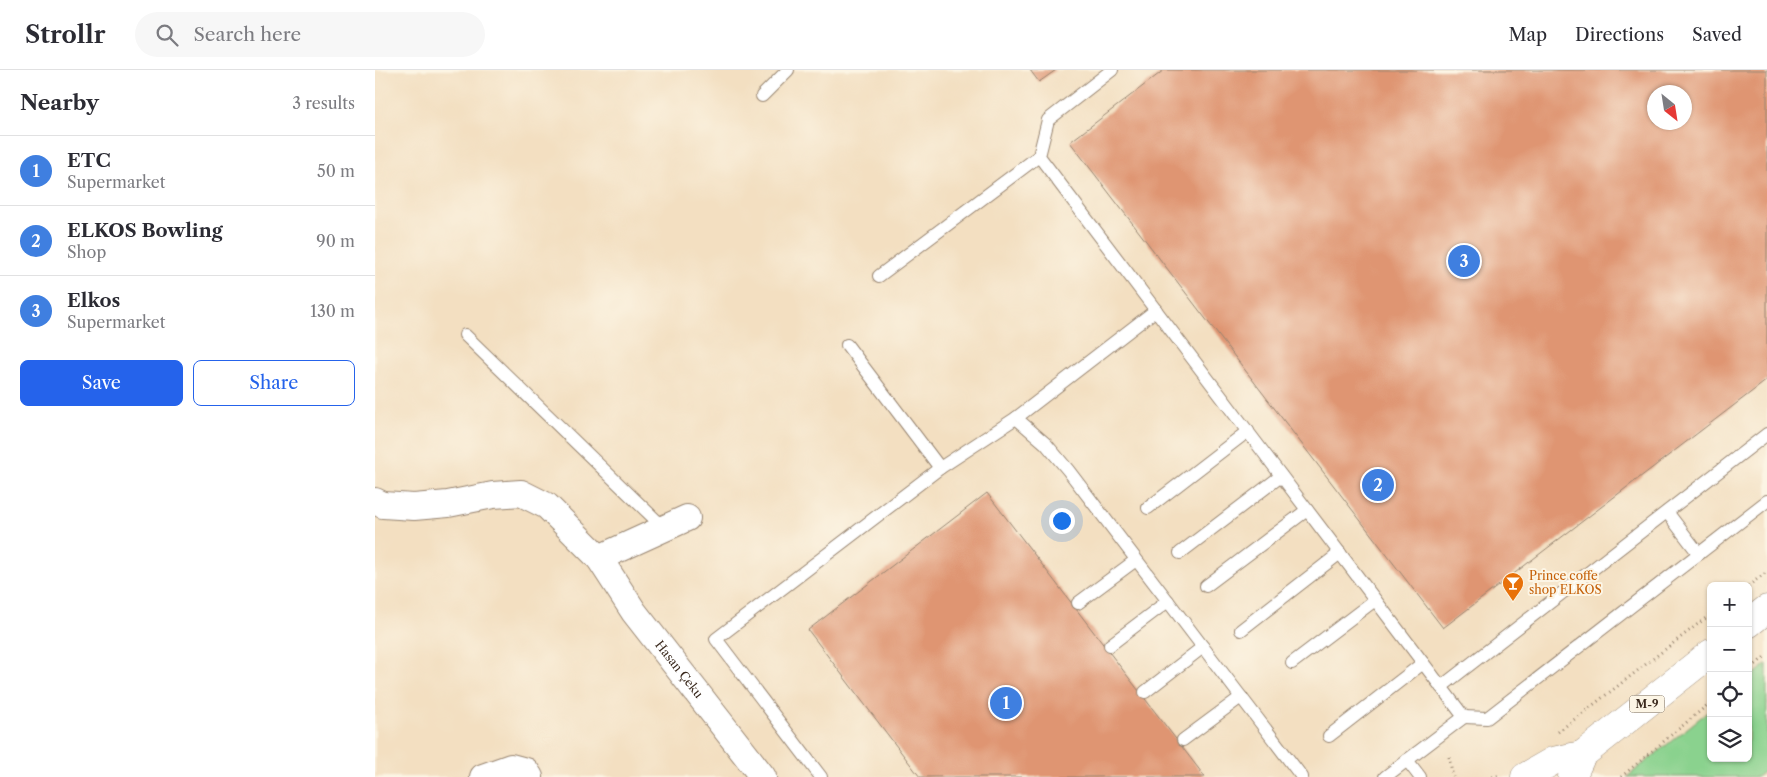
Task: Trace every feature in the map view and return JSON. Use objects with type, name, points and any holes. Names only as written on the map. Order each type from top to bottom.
[{"type":"main road","points":[[1752,621],[1767,609]]},
{"type":"main road","name":"M-9","points":[[1516,774],[1553,760],[1577,766],[1707,656]]},
{"type":"street","name":"Hasan Çeku","points":[[375,501],[383,505],[414,507],[448,504],[493,495],[521,493],[547,506],[599,558],[634,612],[763,777]]},
{"type":"street","points":[[599,558],[675,523]]},
{"type":"street","points":[[483,777],[511,767],[526,771],[530,777]]},
{"type":"lane","points":[[762,96],[788,70]]},
{"type":"lane","points":[[879,276],[1039,156],[1048,120],[1113,70]]},
{"type":"lane","points":[[1039,156],[1464,717]]},
{"type":"lane","points":[[821,777],[716,639],[940,468],[1016,418],[1156,310]]},
{"type":"lane","points":[[465,335],[675,523]]},
{"type":"lane","points":[[847,345],[940,468]]},
{"type":"lane","points":[[1016,418],[1046,444],[1302,777]]},
{"type":"lane","points":[[1148,508],[1248,432]]},
{"type":"lane","points":[[1441,687],[1767,434]]},
{"type":"lane","points":[[1180,553],[1281,476]]},
{"type":"lane","points":[[1385,777],[1464,717],[1487,718],[1767,501]]},
{"type":"lane","points":[[1206,586],[1307,510]]},
{"type":"lane","points":[[1667,512],[1699,554]]},
{"type":"lane","points":[[1241,630],[1340,553]]},
{"type":"lane","points":[[1079,603],[1136,560]]},
{"type":"lane","points":[[1292,663],[1375,600]]},
{"type":"lane","points":[[1110,645],[1168,601]]},
{"type":"lane","points":[[1145,692],[1203,647]]},
{"type":"lane","points":[[1329,736],[1423,663]]},
{"type":"lane","points":[[1183,740],[1241,697]]},
{"type":"lane","points":[[1407,760],[1420,777]]},
{"type":"path","points":[[1752,583],[1767,572]]},
{"type":"path","points":[[1552,737],[1707,617]]},
{"type":"path","points":[[1752,668],[1767,655]]},
{"type":"path","points":[[1621,777],[1707,705]]},
{"type":"path","points":[[1449,757],[1453,777]]},
{"type":"path","points":[[1492,777],[1516,774]]},
{"type":"green space","points":[[1767,664],[1767,769],[1757,777],[1627,777],[1707,712],[1707,762],[1752,762],[1752,676]]},
{"type":"building","points":[[1030,70],[1056,70],[1039,82]]},
{"type":"building","points":[[1164,70],[1767,70],[1767,380],[1443,628],[1070,142]]},
{"type":"building","points":[[987,493],[1205,777],[920,777],[808,630]]},
{"type":"place","name":"Elkos","points":[[1464,261]]},
{"type":"place","name":"ELKOS Bowling","points":[[1378,485]]},
{"type":"place","name":"Prince coffe shop ELKOS","points":[[1513,602]]},
{"type":"place","name":"ETC","points":[[1006,703]]}]
